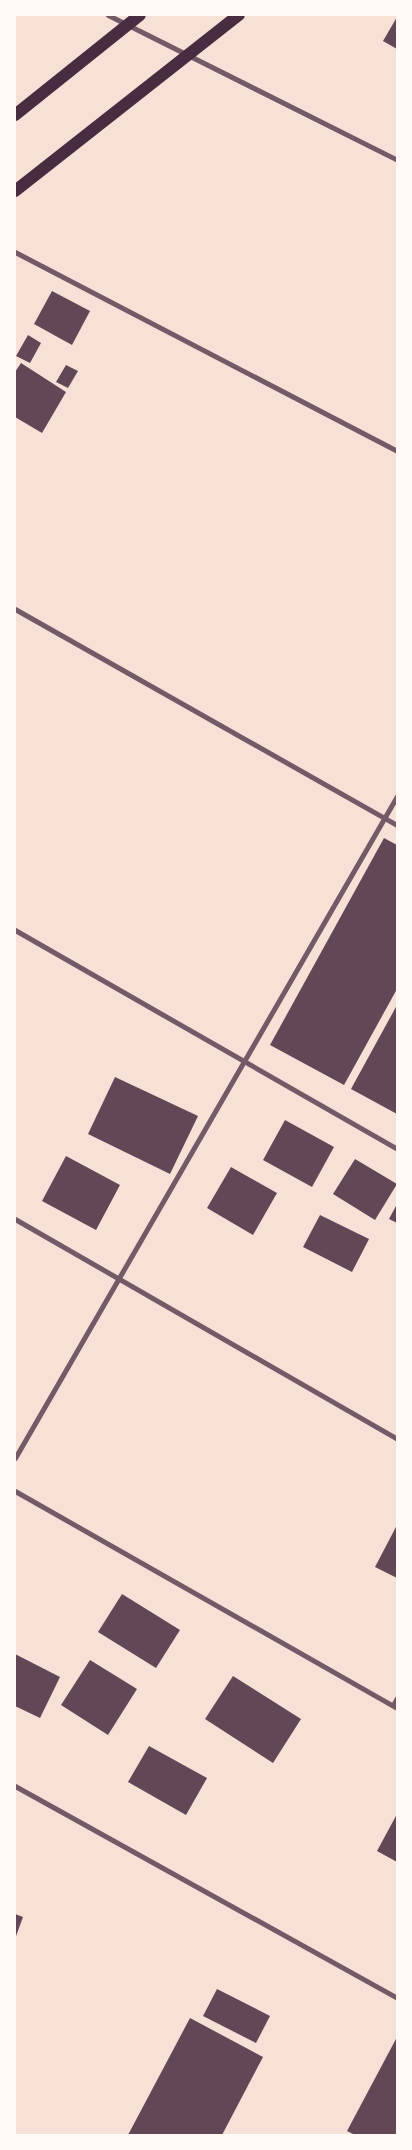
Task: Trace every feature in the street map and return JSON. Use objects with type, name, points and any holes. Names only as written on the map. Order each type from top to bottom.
[{"type":"main road","points":[[15,116],[140,15]]},
{"type":"main road","points":[[15,191],[239,15]]},
{"type":"street","points":[[108,15],[397,160]]},
{"type":"street","points":[[15,252],[397,452]]},
{"type":"street","points":[[15,609],[397,826]]},
{"type":"street","points":[[15,1458],[120,1278],[242,1060],[397,796]]},
{"type":"street","points":[[15,930],[397,1149]]},
{"type":"street","points":[[15,1219],[397,1439]]},
{"type":"street","points":[[15,1491],[395,1706],[397,1698]]},
{"type":"street","points":[[15,1786],[397,1998]]},
{"type":"building","points":[[397,17],[397,49],[383,41]]},
{"type":"building","points":[[52,291],[90,311],[72,345],[34,324]]},
{"type":"building","points":[[28,335],[41,343],[30,363],[16,356]]},
{"type":"building","points":[[21,363],[66,392],[42,433],[15,417],[15,372]]},
{"type":"building","points":[[66,365],[78,371],[68,388],[56,382]]},
{"type":"building","points":[[384,838],[397,845],[397,989],[344,1085],[270,1045]]},
{"type":"building","points":[[397,1005],[397,1114],[351,1089]]},
{"type":"building","points":[[115,1077],[198,1116],[170,1174],[88,1134]]},
{"type":"building","points":[[285,1120],[334,1147],[312,1187],[263,1160]]},
{"type":"building","points":[[66,1156],[120,1185],[96,1230],[42,1201]]},
{"type":"building","points":[[355,1159],[397,1184],[375,1220],[333,1194]]},
{"type":"building","points":[[231,1167],[277,1193],[253,1235],[207,1208]]},
{"type":"building","points":[[397,1204],[397,1223],[389,1219]]},
{"type":"building","points":[[320,1215],[369,1239],[352,1272],[303,1247]]},
{"type":"building","points":[[397,1525],[397,1578],[375,1567]]},
{"type":"building","points":[[122,1594],[180,1630],[156,1668],[98,1632]]},
{"type":"building","points":[[15,1654],[60,1677],[40,1718],[15,1706]]},
{"type":"building","points":[[90,1660],[137,1689],[108,1735],[61,1705]]},
{"type":"building","points":[[233,1676],[301,1719],[273,1763],[205,1719]]},
{"type":"building","points":[[149,1746],[207,1778],[186,1815],[128,1782]]},
{"type":"building","points":[[397,1814],[397,1862],[377,1851]]},
{"type":"building","points":[[15,1914],[23,1917],[15,1939]]},
{"type":"building","points":[[217,1989],[270,2016],[256,2043],[203,2016]]},
{"type":"building","points":[[190,2018],[263,2057],[222,2135],[128,2135]]},
{"type":"building","points":[[397,2037],[397,2135],[355,2135],[347,2131]]}]
